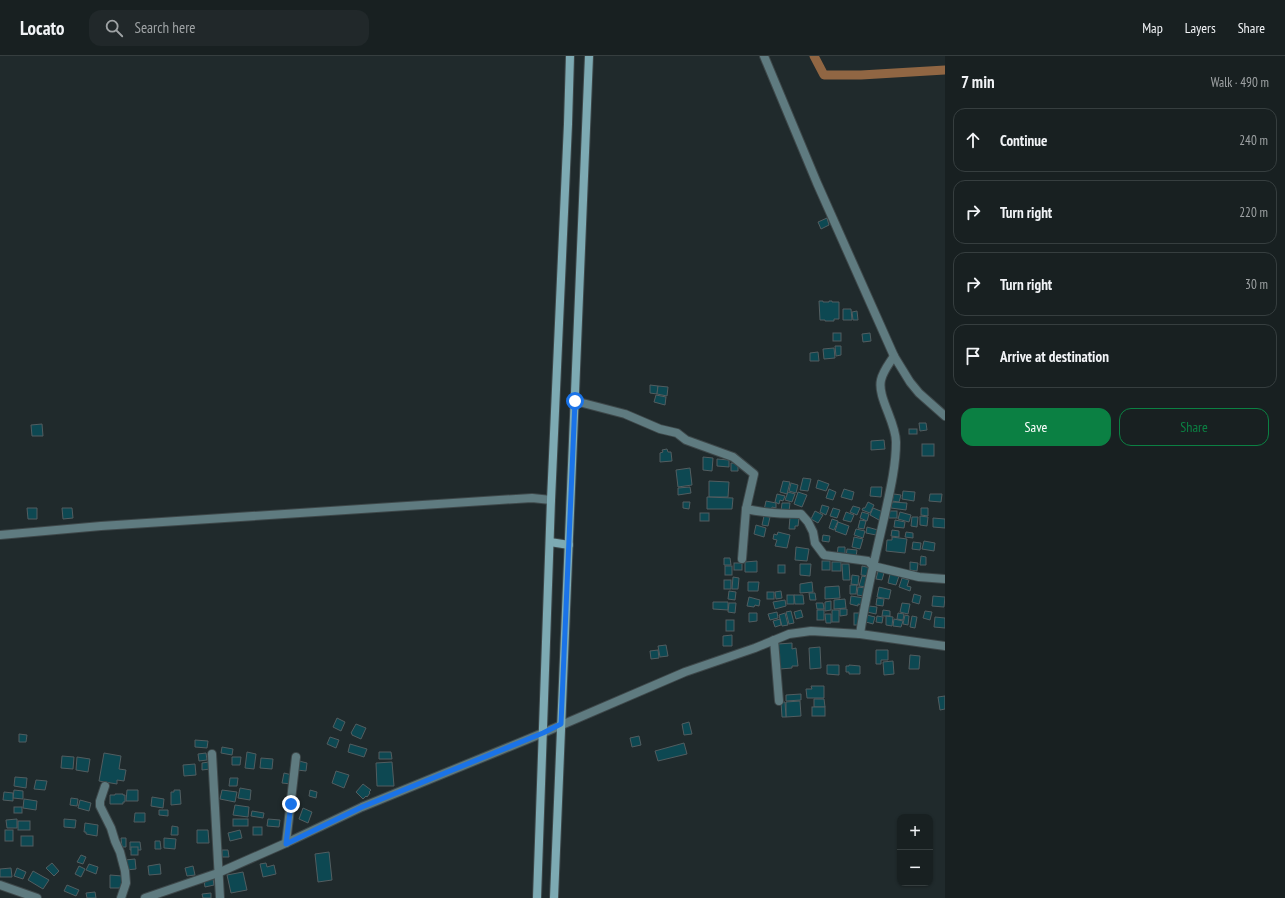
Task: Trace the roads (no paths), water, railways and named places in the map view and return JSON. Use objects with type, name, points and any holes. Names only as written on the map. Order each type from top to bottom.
[{"type":"main road","points":[[537,898],[551,500],[570,56]]},
{"type":"main road","points":[[554,898],[589,56]]},
{"type":"main road","points":[[550,542],[568,545]]},
{"type":"street","points":[[764,56],[817,183],[894,356],[910,382],[919,393],[945,416]]},
{"type":"street","points":[[860,634],[864,606],[888,496],[896,449],[895,433],[882,395],[881,381],[894,356]]},
{"type":"street","points":[[575,401],[625,414],[677,433],[686,440],[733,457],[754,474],[746,509],[742,560]]},
{"type":"street","points":[[0,535],[101,526],[491,500],[532,498],[551,500]]},
{"type":"street","points":[[746,509],[759,512],[801,514],[808,522],[813,532],[815,543],[824,555],[868,561],[873,566],[919,577],[945,579]]},
{"type":"street","points":[[149,897],[218,873],[286,844],[362,807],[543,733],[684,672],[788,634],[811,631],[860,634],[945,646]]},
{"type":"street","points":[[774,640],[779,701]]},
{"type":"street","points":[[212,754],[220,898]]},
{"type":"street","points":[[286,844],[296,757]]},
{"type":"street","points":[[105,786],[100,801],[100,806],[112,828],[125,871],[126,883],[120,898]]},
{"type":"street","points":[[0,885],[37,898]]},
{"type":"waterway","points":[[814,56],[824,75],[861,75],[945,70]]}]
